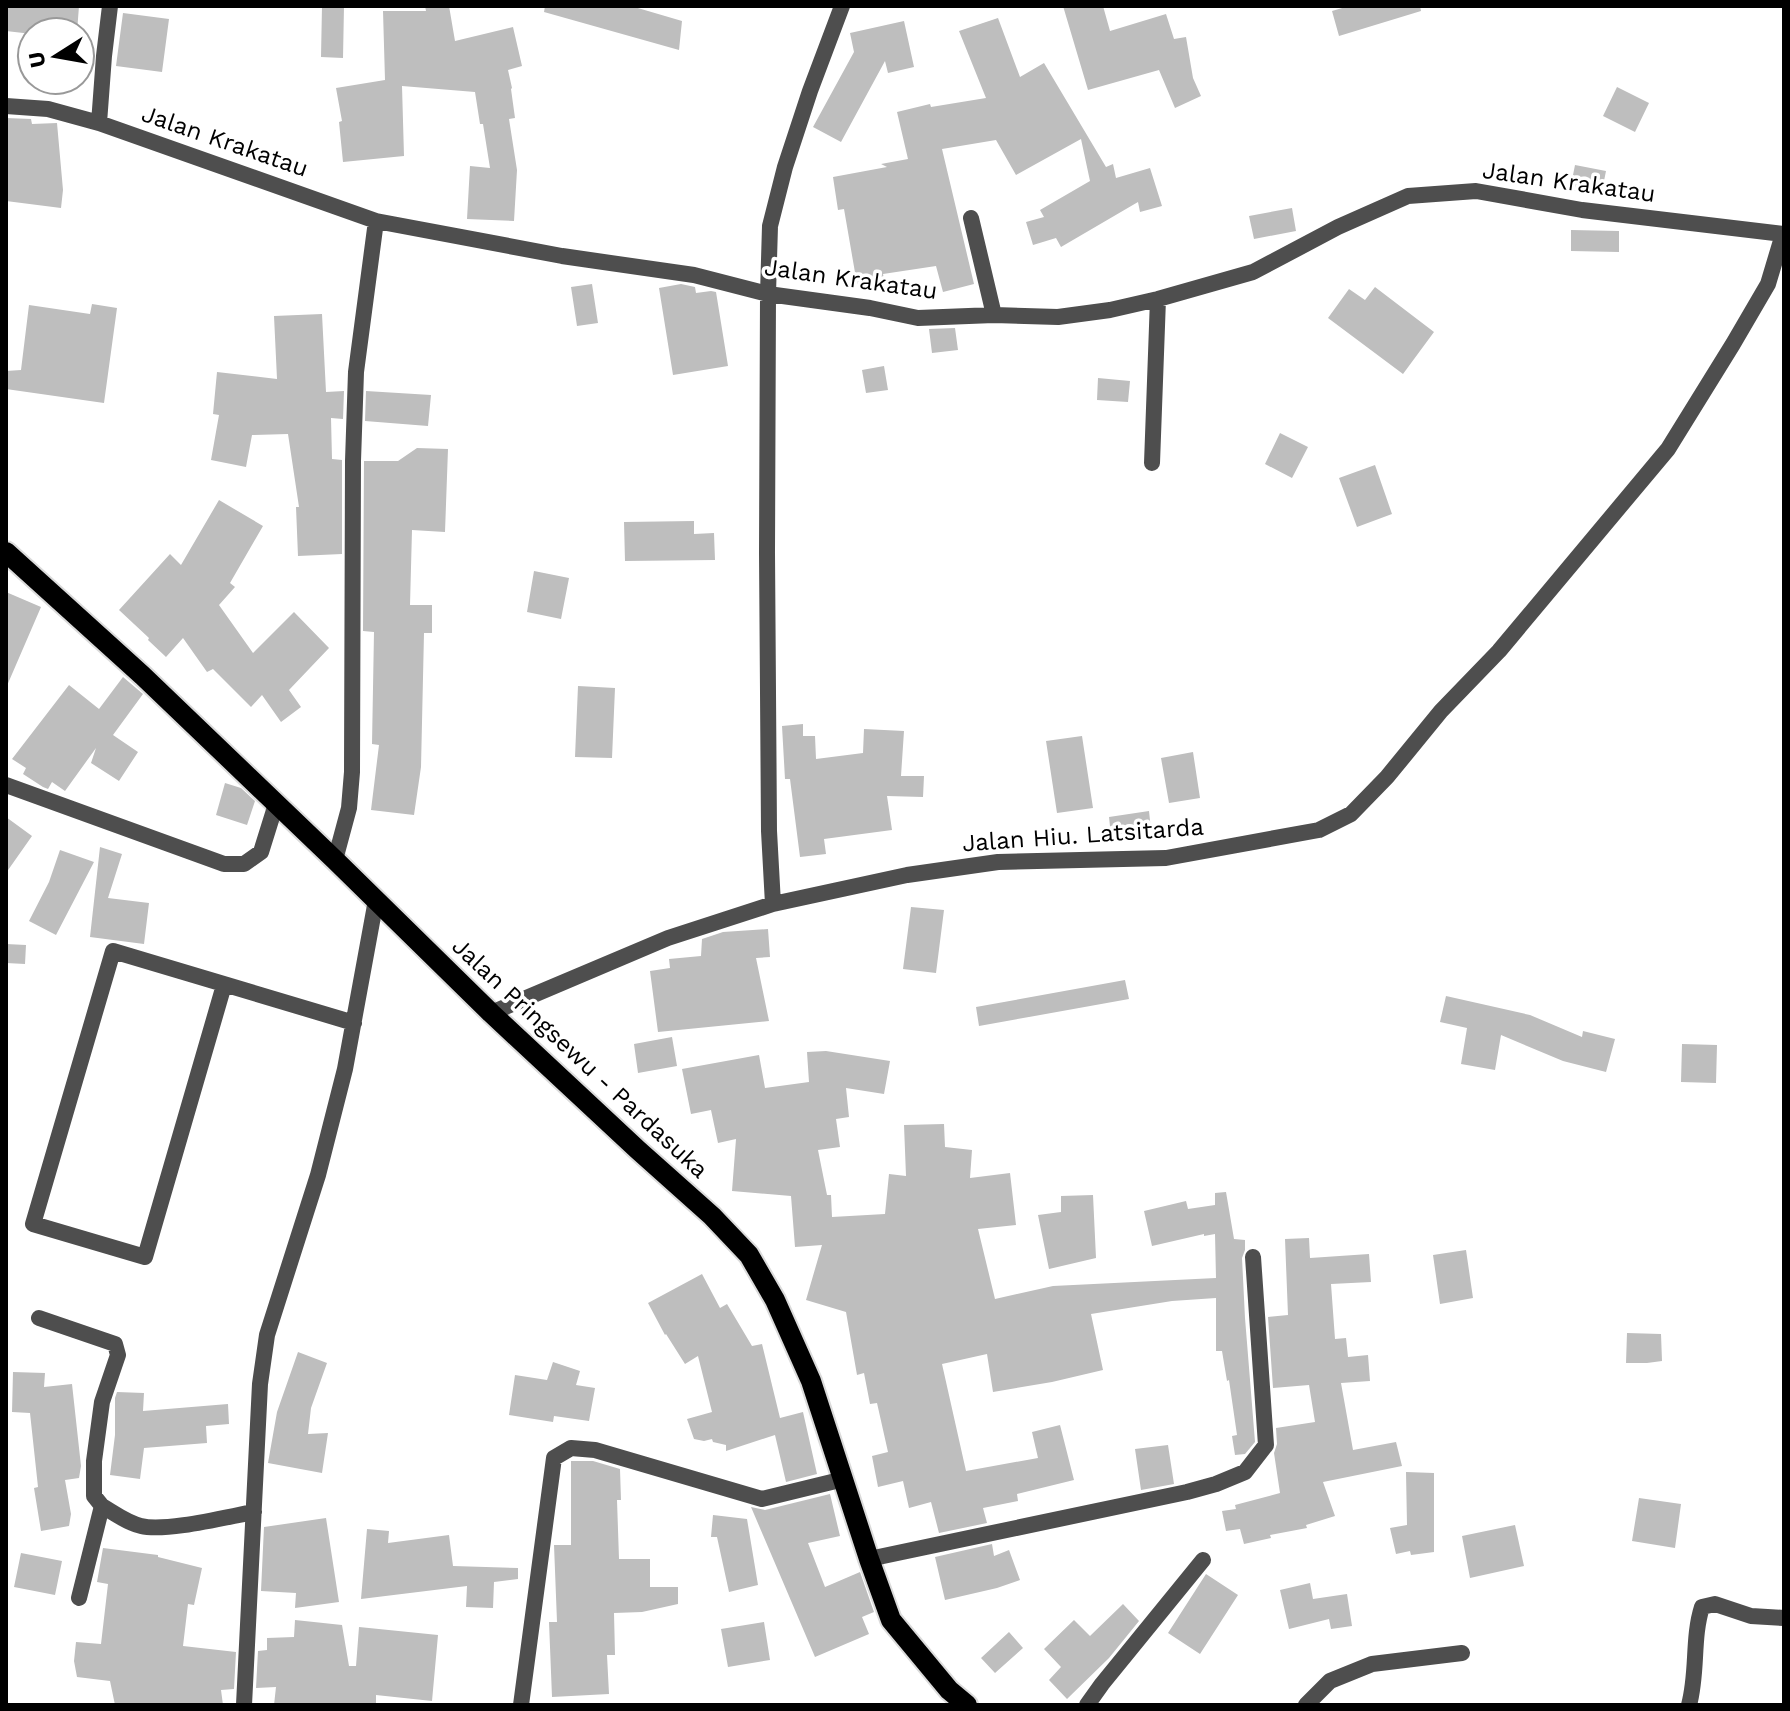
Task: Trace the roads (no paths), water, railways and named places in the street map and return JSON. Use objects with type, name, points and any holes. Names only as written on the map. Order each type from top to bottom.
[{"type":"main road","name":"Jalan Pringsewu - Pardasuka","points":[[6,552],[143,676],[491,1013],[712,1216],[749,1255],[775,1300],[811,1381],[891,1620],[949,1690],[967,1705]]},
{"type":"street","points":[[99,123],[110,6]]},
{"type":"street","points":[[773,904],[769,831],[770,226],[785,167],[842,6]]},
{"type":"street","name":"Jalan Krakatau","points":[[6,106],[48,109],[99,123],[376,221],[562,256],[694,275],[768,294],[918,318],[994,315],[1058,317],[1158,299],[1253,272],[1338,227],[1408,196],[1476,191],[1582,210],[1783,234]]},
{"type":"street","points":[[971,218],[994,315]]},
{"type":"street","points":[[335,860],[349,808],[352,772],[356,372],[376,221]]},
{"type":"street","name":"Jalan Hiu. Latsitarda","points":[[491,1013],[668,938],[773,904],[907,875],[998,862],[1166,858],[1319,830],[1351,814],[1387,777],[1441,711],[1499,651],[1668,449],[1768,284],[1783,234]]},
{"type":"street","points":[[1152,463],[1158,299]]},
{"type":"street","points":[[6,785],[224,864],[244,864],[261,852],[276,804]]},
{"type":"street","points":[[244,1705],[260,1384],[267,1335],[318,1175],[345,1069],[376,900]]},
{"type":"street","points":[[224,985],[145,1257],[33,1224],[113,951],[354,1023]]},
{"type":"street","points":[[869,1559],[1187,1492],[1245,1472],[1266,1445],[1253,1257]]},
{"type":"street","points":[[39,1318],[115,1344],[118,1355],[102,1402],[94,1461],[94,1496],[102,1506],[144,1528],[254,1512]]},
{"type":"street","points":[[521,1705],[554,1458],[571,1448],[595,1450],[762,1499],[844,1479]]},
{"type":"street","points":[[79,1598],[102,1506]]},
{"type":"street","points":[[1087,1705],[1203,1560]]},
{"type":"street","points":[[1689,1705],[1702,1607],[1715,1604],[1751,1616],[1784,1618]]},
{"type":"street","points":[[1306,1705],[1330,1681],[1372,1664],[1462,1653]]}]
